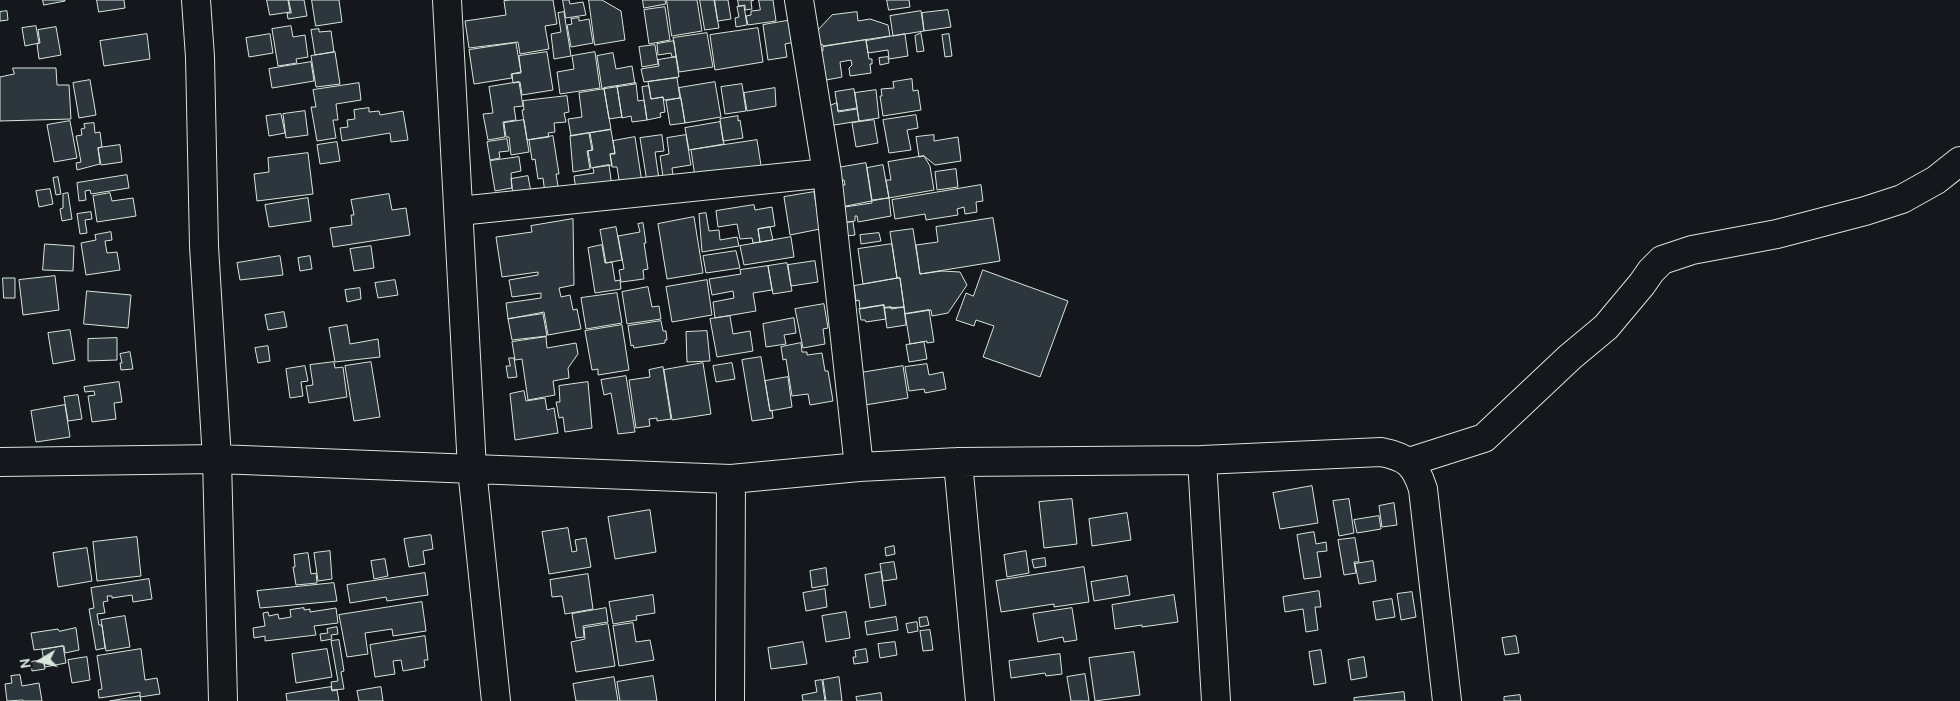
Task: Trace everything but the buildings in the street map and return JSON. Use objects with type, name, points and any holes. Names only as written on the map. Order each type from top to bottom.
[{"type":"street","points":[[196,0],[200,57],[204,246],[217,459],[223,701]]},
{"type":"street","points":[[447,0],[472,469],[496,701]]},
{"type":"street","points":[[799,0],[827,173],[859,468]]},
{"type":"street","points":[[1409,462],[1484,438],[1570,357],[1606,327],[1662,260],[1692,250],[1777,234],[1865,211],[1902,199],[1936,180],[1960,161]]},
{"type":"street","points":[[459,211],[827,173]]},
{"type":"street","points":[[0,462],[217,459],[731,479],[958,462],[1202,460],[1381,452],[1397,455],[1409,462],[1419,475],[1423,489],[1447,701]]},
{"type":"street","points":[[1202,460],[1216,701]]},
{"type":"street","points":[[958,462],[980,701]]},
{"type":"street","points":[[730,701],[731,479]]}]
